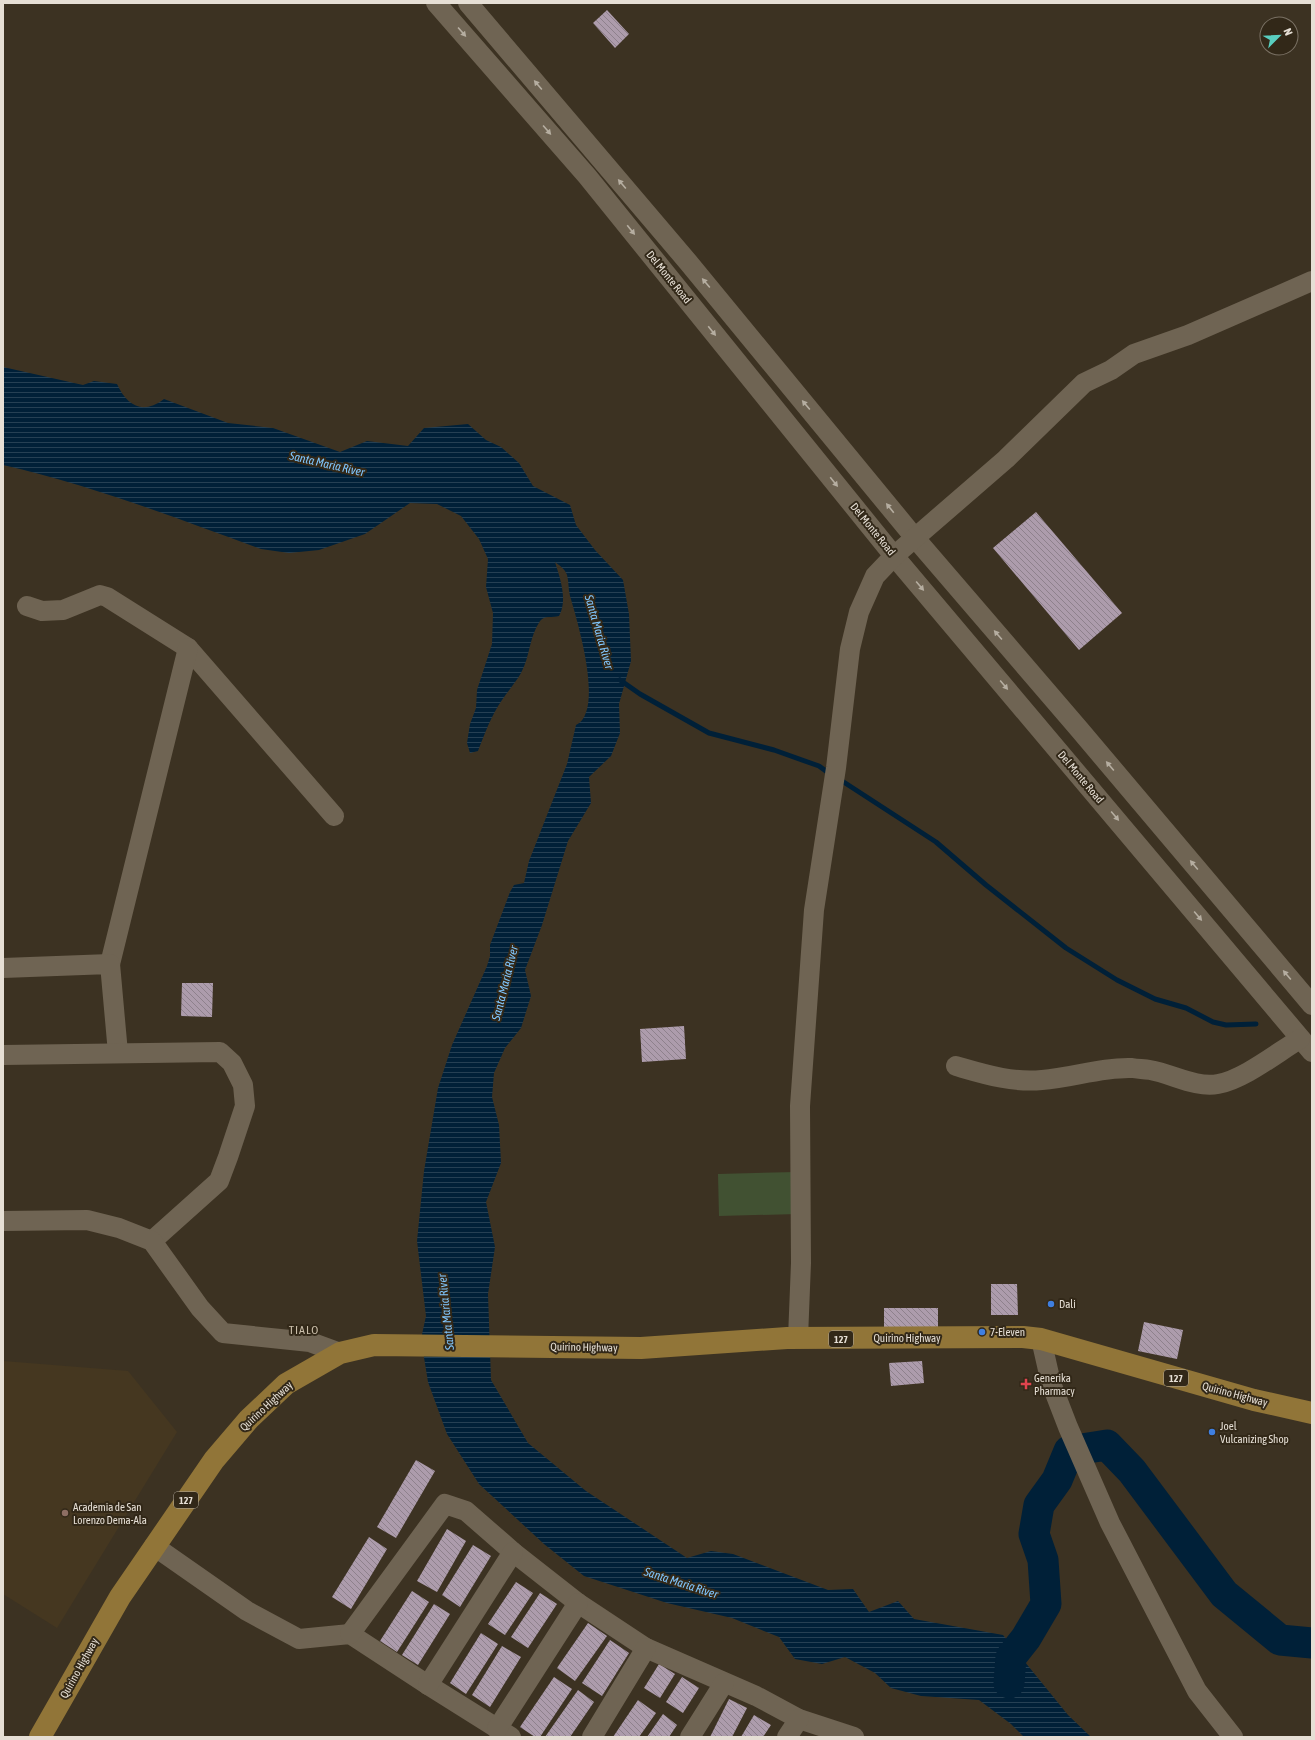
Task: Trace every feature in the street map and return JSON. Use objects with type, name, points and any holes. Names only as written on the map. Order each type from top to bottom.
[{"type":"main road","name":"Quirino Highway","points":[[40,1737],[117,1603],[154,1546],[214,1460],[249,1419],[286,1384],[340,1353],[374,1345],[641,1348],[798,1338],[1024,1337],[1041,1339],[1254,1400],[1312,1413]]},
{"type":"street","name":"Del Monte Road","points":[[436,3],[587,176],[894,556],[1306,1046]]},
{"type":"street","points":[[468,3],[688,262],[915,538],[1079,729],[1312,1005]]},
{"type":"street","points":[[669,277],[688,262]]},
{"type":"street","points":[[798,1338],[801,1263],[801,1091],[814,910],[835,775],[850,649],[859,612],[875,576],[894,556],[1006,459],[1084,383],[1111,370],[1134,354],[1188,335],[1312,281]]},
{"type":"street","points":[[27,606],[42,612],[63,610],[93,597],[107,597],[188,648],[334,816]]},
{"type":"street","points":[[118,1053],[110,964],[188,648]]},
{"type":"street","points":[[3,968],[110,964]]},
{"type":"street","points":[[956,1066],[1004,1080],[1042,1080],[1094,1071],[1130,1068],[1151,1070],[1180,1079],[1205,1084],[1219,1084],[1236,1078],[1306,1046]]},
{"type":"street","points":[[3,1055],[220,1052],[232,1063],[243,1085],[244,1106],[220,1181],[152,1241]]},
{"type":"street","points":[[3,1221],[87,1220],[119,1228],[152,1241],[200,1308],[223,1333],[310,1342],[340,1353]]},
{"type":"street","points":[[1041,1339],[1051,1383],[1068,1427],[1110,1523],[1197,1691],[1233,1737]]},
{"type":"street","points":[[350,1634],[445,1504],[466,1511],[513,1552],[578,1603],[646,1648],[756,1696],[799,1719],[854,1737]]},
{"type":"street","points":[[154,1546],[247,1611],[299,1639],[350,1634],[504,1733],[578,1603]]},
{"type":"street","points":[[428,1685],[513,1552]]},
{"type":"street","points":[[592,1737],[646,1648]]},
{"type":"street","points":[[690,1737],[724,1683]]},
{"type":"street","points":[[787,1737],[799,1719]]},
{"type":"shaded area","name":"Academia de San Lorenzo Dema-Ala","points":[[3,1361],[128,1371],[177,1432],[57,1628],[3,1594]]},
{"type":"green space","points":[[796,1172],[798,1214],[719,1216],[718,1174]]},
{"type":"water","name":"Santa Maria River","points":[[3,367],[83,385],[94,381],[117,384],[126,398],[136,406],[149,406],[164,399],[228,423],[273,428],[340,452],[367,441],[408,446],[424,428],[468,424],[486,440],[501,447],[519,463],[533,486],[570,505],[576,525],[595,550],[623,580],[629,614],[631,661],[619,704],[620,733],[611,756],[589,777],[591,803],[568,841],[542,925],[525,970],[531,996],[521,1028],[505,1048],[494,1073],[492,1097],[499,1125],[501,1163],[486,1202],[495,1247],[488,1294],[491,1380],[528,1443],[586,1491],[687,1558],[711,1551],[733,1554],[828,1590],[853,1589],[869,1612],[898,1601],[914,1619],[1003,1635],[1068,1715],[1091,1737],[1024,1737],[1011,1724],[979,1700],[921,1696],[891,1688],[875,1673],[845,1657],[822,1664],[795,1659],[779,1637],[732,1618],[667,1603],[584,1576],[544,1544],[479,1484],[447,1434],[428,1382],[421,1339],[426,1316],[417,1241],[424,1171],[438,1088],[452,1045],[487,966],[490,956],[490,945],[510,892],[514,885],[524,883],[529,861],[567,764],[576,725],[584,716],[588,702],[589,684],[583,644],[569,593],[567,575],[555,562],[561,582],[563,596],[562,610],[559,616],[546,617],[542,619],[536,627],[521,673],[495,712],[488,725],[478,751],[470,753],[467,743],[470,724],[476,708],[477,690],[492,644],[493,613],[486,587],[488,559],[479,539],[461,516],[437,504],[410,503],[365,534],[319,550],[289,553],[261,549],[101,492],[3,465]]},
{"type":"building","points":[[607,10],[629,34],[615,48],[593,23]]},
{"type":"building","points":[[1036,512],[1122,613],[1079,650],[993,548]]},
{"type":"building","points":[[182,983],[213,983],[212,1017],[181,1016]]},
{"type":"building","points":[[684,1026],[686,1059],[642,1062],[640,1029]]},
{"type":"building","points":[[991,1284],[1017,1284],[1018,1315],[991,1315]]},
{"type":"building","points":[[884,1308],[938,1308],[938,1332],[884,1332]]},
{"type":"building","points":[[1144,1322],[1183,1330],[1177,1359],[1138,1351]]},
{"type":"building","points":[[922,1361],[924,1383],[891,1386],[889,1363]]},
{"type":"building","points":[[416,1460],[435,1471],[396,1538],[377,1527]]},
{"type":"building","points":[[447,1529],[466,1541],[437,1592],[417,1581]]},
{"type":"building","points":[[369,1537],[387,1549],[351,1609],[332,1597]]},
{"type":"building","points":[[473,1545],[491,1556],[460,1607],[442,1595]]},
{"type":"building","points":[[516,1582],[533,1593],[505,1635],[488,1624]]},
{"type":"building","points":[[412,1591],[429,1602],[397,1652],[380,1641]]},
{"type":"building","points":[[540,1593],[557,1604],[528,1648],[511,1637]]},
{"type":"building","points":[[434,1604],[450,1614],[418,1665],[402,1655]]},
{"type":"building","points":[[588,1623],[607,1636],[575,1681],[557,1668]]},
{"type":"building","points":[[481,1633],[498,1644],[466,1694],[450,1683]]},
{"type":"building","points":[[610,1640],[629,1653],[602,1696],[582,1683]]},
{"type":"building","points":[[502,1646],[521,1657],[490,1707],[472,1695]]},
{"type":"building","points":[[659,1664],[675,1674],[660,1698],[644,1688]]},
{"type":"building","points":[[554,1677],[572,1689],[540,1737],[535,1737],[520,1727]]},
{"type":"building","points":[[682,1677],[699,1688],[683,1713],[666,1702]]},
{"type":"building","points":[[578,1690],[594,1702],[570,1737],[545,1737]]},
{"type":"building","points":[[729,1699],[747,1708],[732,1737],[710,1737]]},
{"type":"building","points":[[638,1700],[656,1713],[639,1737],[613,1737]]},
{"type":"building","points":[[663,1714],[677,1725],[669,1737],[647,1737]]},
{"type":"building","points":[[754,1715],[771,1725],[763,1737],[741,1737]]},
{"type":"waterway","points":[[620,680],[640,694],[709,733],[774,750],[819,766],[830,774]]},
{"type":"waterway","points":[[839,779],[936,842],[986,885],[1066,948],[1117,980],[1155,999],[1186,1008],[1213,1022],[1226,1025],[1256,1024]]},
{"type":"waterway","points":[[1009,1683],[1011,1657],[1026,1638],[1046,1604],[1043,1560],[1034,1534],[1039,1505],[1057,1480],[1069,1451],[1107,1445],[1132,1471],[1224,1594],[1280,1640],[1312,1643]]},
{"type":"place","name":"Dali","points":[[1051,1304]]},
{"type":"place","name":"7-Eleven","points":[[982,1332]]},
{"type":"place","name":"Generika Pharmacy","points":[[1026,1384]]},
{"type":"place","name":"Joel Vulcanizing Shop","points":[[1212,1432]]},
{"type":"place","name":"Academia de San Lorenzo Dema-Ala","points":[[65,1513]]},
{"type":"district","name":"TIALO","points":[[304,1330]]}]
